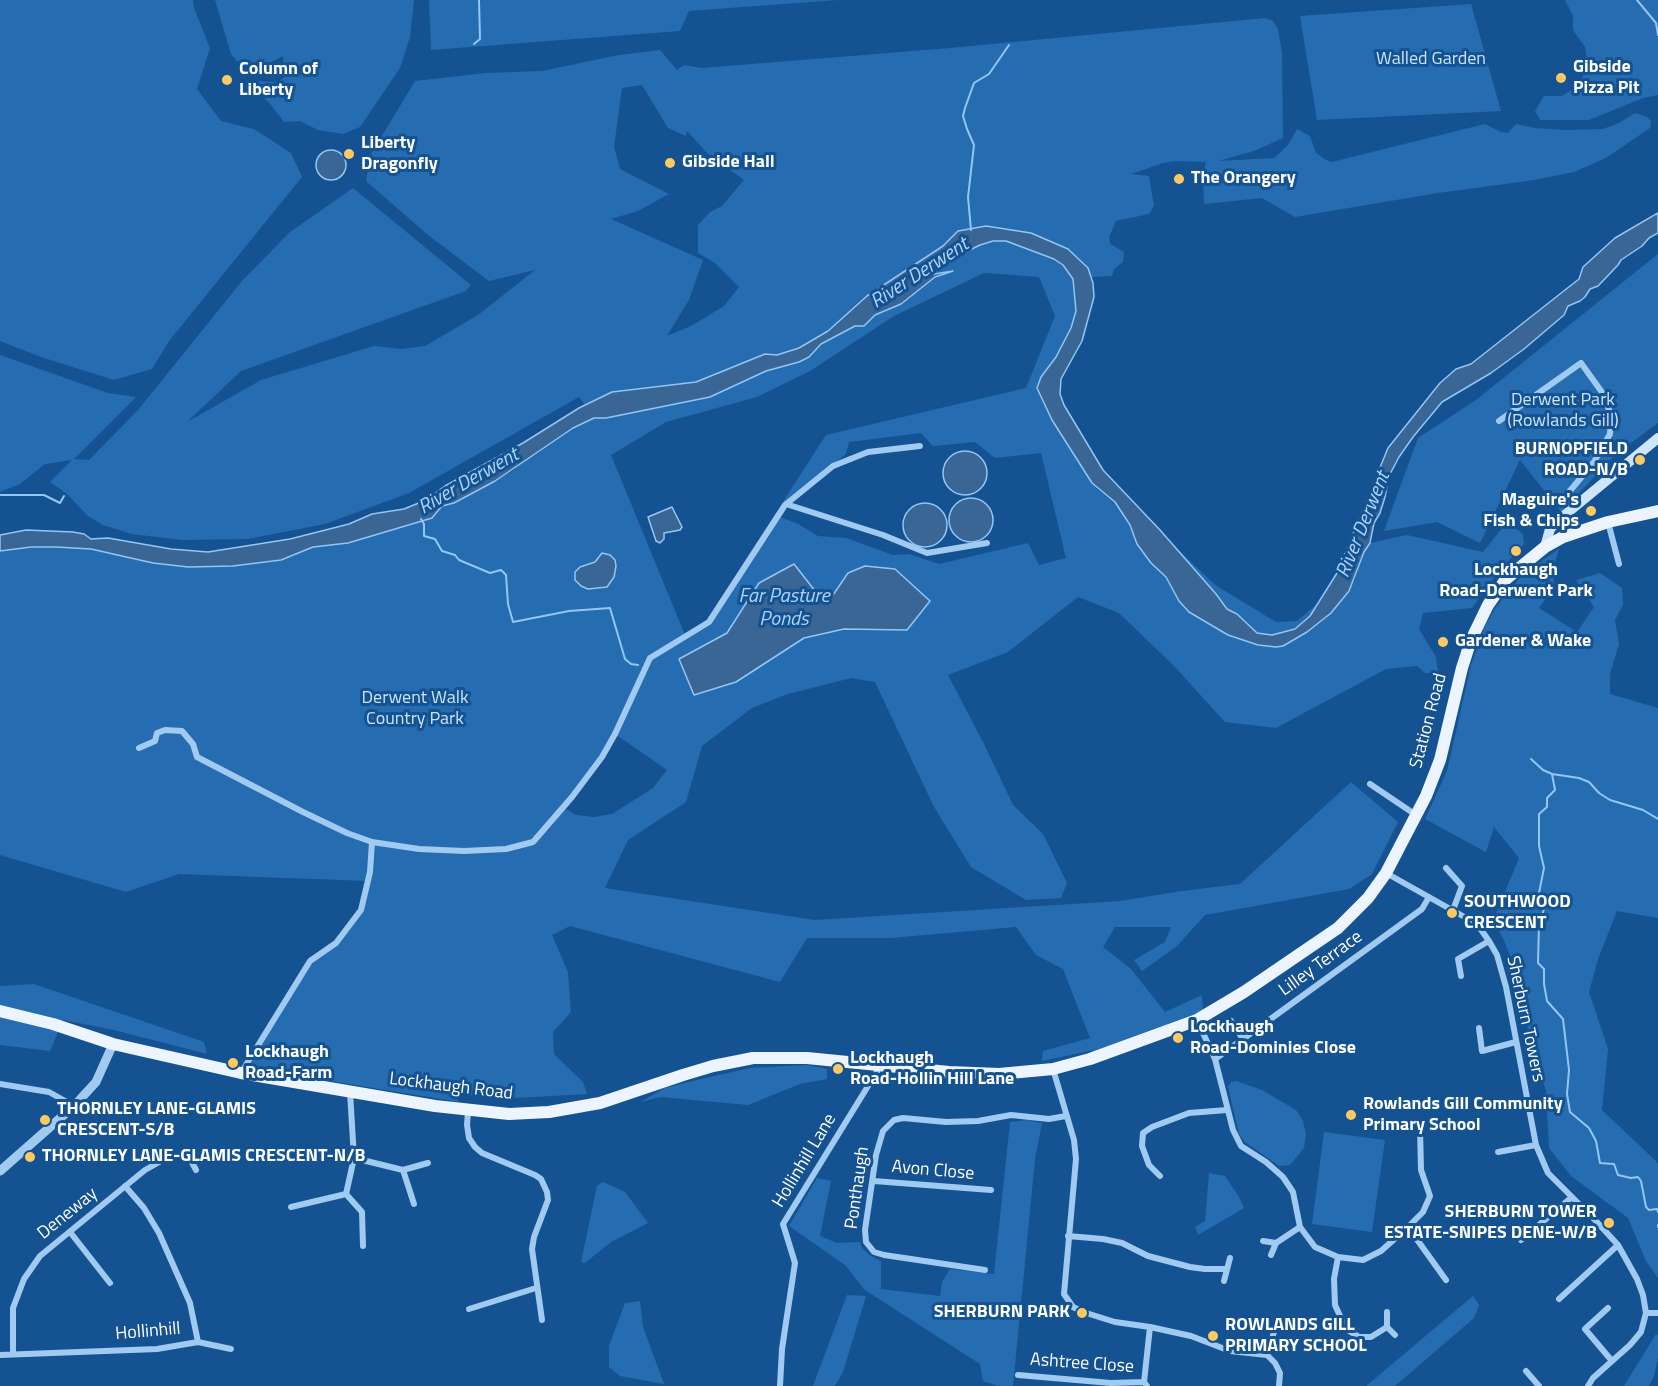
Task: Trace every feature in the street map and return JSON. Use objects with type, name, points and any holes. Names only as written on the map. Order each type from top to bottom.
[{"type":"main road","points":[[1545,547],[1550,529],[1560,518],[1658,438]]},
{"type":"main road","name":"Station Road","points":[[1053,1069],[1090,1059],[1197,1020],[1244,992],[1338,928],[1368,898],[1386,873],[1417,815],[1440,760],[1462,668],[1481,618],[1506,579],[1545,547],[1563,537],[1608,522],[1658,511]]},
{"type":"main road","points":[[1560,518],[1563,537]]},
{"type":"main road","name":"Lockhaugh Road","points":[[0,1011],[53,1024],[113,1044],[241,1072],[468,1111],[509,1114],[549,1112],[600,1103],[713,1066],[753,1058],[807,1058],[949,1072],[999,1074],[1053,1069]]},
{"type":"street","points":[[1499,421],[1581,363],[1604,395],[1611,416],[1610,434],[1594,462],[1569,492],[1570,509]]},
{"type":"street","points":[[139,748],[155,741],[157,733],[165,730],[182,730],[193,744],[197,757],[372,845],[464,851],[506,849],[533,842],[572,797],[602,757],[650,658],[709,622],[786,504],[833,466],[868,452],[920,446]]},
{"type":"street","points":[[786,504],[883,535],[927,554],[987,543]]},
{"type":"street","points":[[1608,522],[1619,564]]},
{"type":"street","points":[[1370,784],[1417,815]]},
{"type":"street","points":[[241,1072],[310,961],[336,943],[361,910],[370,872],[372,845]]},
{"type":"street","points":[[1446,867],[1462,886],[1454,910]]},
{"type":"street","name":"Sherburn Towers","points":[[1386,873],[1477,924],[1489,941],[1497,956],[1506,987],[1536,1145],[1548,1173],[1618,1245],[1637,1279],[1646,1313]]},
{"type":"street","name":"Lilley Terrace","points":[[1215,1059],[1422,909],[1429,897]]},
{"type":"street","points":[[1449,956],[1458,959],[1489,941]]},
{"type":"street","points":[[1458,959],[1461,976]]},
{"type":"street","points":[[1197,1020],[1215,1059],[1227,1110],[1241,1146],[1284,1177],[1293,1192],[1300,1227],[1315,1247],[1338,1257],[1363,1260],[1381,1251],[1423,1212],[1430,1196],[1421,1170],[1420,1128],[1410,1122]]},
{"type":"street","points":[[1231,1021],[1244,1038]]},
{"type":"street","points":[[1479,1028],[1482,1051],[1516,1042]]},
{"type":"street","points":[[0,1171],[74,1106],[100,1076],[113,1044]]},
{"type":"street","name":"Hollinhill Lane","points":[[780,1386],[782,1349],[795,1263],[783,1224],[881,1064]]},
{"type":"street","points":[[1053,1069],[1074,1140],[1076,1159],[1063,1288],[1064,1294],[1073,1307],[1114,1322],[1191,1336],[1230,1352],[1267,1355],[1275,1363],[1280,1373],[1279,1386]]},
{"type":"street","points":[[0,1084],[50,1092],[74,1106]]},
{"type":"street","points":[[346,1194],[354,1158],[350,1091]]},
{"type":"street","points":[[1160,1176],[1149,1165],[1142,1146],[1143,1133],[1152,1126],[1189,1113],[1227,1110]]},
{"type":"street","points":[[468,1111],[469,1138],[482,1154],[535,1175],[544,1185],[548,1200],[534,1237],[532,1249],[542,1320]]},
{"type":"street","name":"Ponthaugh","points":[[985,1270],[873,1252],[866,1242],[865,1230],[876,1155],[883,1131],[894,1120],[903,1118],[946,1122],[978,1121],[1011,1116],[1049,1119],[1066,1116]]},
{"type":"street","points":[[1498,1152],[1536,1145]]},
{"type":"street","name":"Deneway","points":[[13,1353],[13,1308],[24,1279],[40,1256],[125,1186],[161,1161],[187,1153],[196,1170]]},
{"type":"street","points":[[354,1158],[403,1170],[428,1163]]},
{"type":"street","points":[[403,1170],[414,1204]]},
{"type":"street","name":"Avon Close","points":[[873,1181],[991,1190]]},
{"type":"street","name":"Hollinhill","points":[[0,1355],[157,1349],[198,1342],[190,1303],[159,1233],[144,1208],[125,1186]]},
{"type":"street","points":[[291,1207],[346,1194]]},
{"type":"street","points":[[346,1194],[362,1212],[363,1246]]},
{"type":"street","points":[[1521,1240],[1572,1197]]},
{"type":"street","points":[[1271,1255],[1276,1243],[1300,1227]]},
{"type":"street","points":[[1408,1227],[1446,1280]]},
{"type":"street","points":[[69,1232],[110,1283]]},
{"type":"street","points":[[1068,1236],[1122,1243],[1148,1256],[1181,1265],[1205,1269],[1227,1269]]},
{"type":"street","points":[[1263,1241],[1276,1243]]},
{"type":"street","points":[[1559,1299],[1618,1245]]},
{"type":"street","points":[[1338,1257],[1334,1279],[1335,1305],[1346,1329],[1359,1336],[1371,1337],[1387,1327]]},
{"type":"street","points":[[1224,1281],[1230,1258]]},
{"type":"street","points":[[469,1309],[536,1288]]},
{"type":"street","points":[[1608,1308],[1585,1329],[1612,1360]]},
{"type":"street","points":[[1387,1312],[1387,1327],[1395,1335]]},
{"type":"street","points":[[1588,1386],[1593,1378],[1641,1332],[1646,1313],[1658,1313]]},
{"type":"street","points":[[1145,1384],[1150,1327]]},
{"type":"street","points":[[1267,1355],[1274,1332]]},
{"type":"street","points":[[198,1342],[231,1349]]},
{"type":"street","points":[[1526,1371],[1539,1386]]},
{"type":"street","name":"Ashtree Close","points":[[1018,1375],[1145,1384]]},
{"type":"green space","points":[[0,0],[193,0],[210,48],[197,89],[221,121],[254,129],[291,153],[302,177],[169,341],[152,369],[114,380],[41,357],[0,341]]},
{"type":"green space","points":[[215,0],[414,0],[410,37],[400,68],[360,127],[343,134],[318,130],[300,121],[284,122],[247,81],[278,82],[284,77],[283,56],[260,68],[237,61],[231,54]]},
{"type":"green space","points":[[429,0],[838,0],[689,11],[680,31],[431,50]]},
{"type":"green space","points":[[1565,0],[1658,0],[1658,95],[1643,98],[1589,120],[1540,120],[1535,111],[1544,96],[1562,96],[1577,86],[1583,76],[1587,60],[1585,47],[1573,30],[1573,16]]},
{"type":"green space","name":"Walled Garden","points":[[1471,4],[1501,111],[1317,120],[1300,16]]},
{"type":"green space","points":[[1265,18],[1273,21],[1278,29],[1282,53],[1283,138],[1254,151],[1218,161],[1274,158],[1288,145],[1297,129],[1310,136],[1316,153],[1332,162],[1485,124],[1508,133],[1516,124],[1566,130],[1603,129],[1635,113],[1651,121],[1650,128],[1606,158],[1574,172],[1295,217],[1262,198],[1204,204],[1203,174],[1206,162],[1163,163],[1131,174],[1149,176],[1154,206],[1149,214],[1116,221],[1109,237],[1110,244],[1124,252],[1123,262],[1114,269],[1112,276],[1092,277],[1088,268],[1061,245],[1031,233],[986,226],[958,231],[943,246],[867,296],[828,331],[799,348],[777,355],[765,354],[696,382],[612,392],[585,405],[579,397],[409,493],[325,524],[248,539],[182,540],[132,534],[103,525],[88,516],[67,494],[50,482],[72,460],[45,464],[20,484],[0,492],[0,355],[108,393],[136,397],[74,459],[89,460],[138,410],[242,281],[290,232],[353,188],[471,285],[466,291],[241,371],[187,422],[261,380],[374,346],[401,349],[425,346],[478,315],[535,270],[489,281],[428,235],[366,181],[371,154],[415,81],[486,73],[542,71],[619,55],[660,50],[677,70],[684,65],[702,68],[950,48]],"holes":[[[642,85],[668,128],[686,136],[687,131],[707,153],[744,180],[722,206],[710,212],[698,225],[698,253],[715,263],[739,287],[724,306],[691,326],[667,336],[689,300],[703,260],[611,219],[638,211],[669,194],[620,169],[614,147],[622,88]]]},
{"type":"green space","name":"Derwent Walk Country Park","points":[[993,241],[1006,241],[1054,259],[1063,265],[1073,279],[1076,311],[1071,328],[1056,357],[1041,377],[1042,395],[1052,420],[1096,488],[1115,502],[1151,563],[1166,577],[1183,606],[1228,635],[1258,645],[1283,646],[1319,622],[1338,605],[1354,582],[1364,552],[1370,543],[1407,535],[1483,552],[1507,522],[1523,534],[1524,544],[1495,576],[1472,608],[1423,613],[1419,629],[1436,657],[1438,673],[1425,673],[1417,666],[1386,669],[1276,728],[1225,722],[1174,666],[1119,613],[1078,597],[1008,652],[948,675],[1013,805],[1043,834],[1067,883],[1061,898],[1026,900],[971,867],[934,807],[875,682],[851,678],[788,694],[752,708],[702,746],[686,802],[628,840],[605,888],[815,920],[1120,901],[1240,884],[1351,782],[1398,822],[1372,874],[1349,889],[1205,915],[1177,946],[1142,971],[1134,960],[1165,942],[1171,927],[1115,927],[1103,947],[1131,969],[1165,1012],[1202,995],[1203,1011],[1099,1049],[1042,1061],[1043,1051],[1090,1038],[1063,969],[1036,955],[1016,927],[891,938],[807,938],[780,982],[570,926],[552,935],[568,972],[571,1012],[553,1032],[554,1054],[583,1082],[587,1094],[516,1098],[455,1094],[459,1102],[245,1067],[310,961],[336,943],[361,910],[368,881],[179,874],[126,892],[0,855],[0,551],[31,547],[91,549],[153,563],[188,567],[233,566],[294,556],[300,551],[313,547],[348,543],[432,518],[442,506],[454,503],[514,470],[527,458],[540,452],[551,441],[594,418],[606,418],[710,397],[766,371],[809,357],[821,344],[855,326],[864,326],[875,315],[901,304],[935,277],[949,272],[928,275],[926,273],[929,270]],"holes":[[[984,273],[1039,277],[1055,316],[1026,388],[826,435],[784,500],[785,504],[846,454],[849,442],[921,433],[933,446],[975,442],[995,458],[1041,453],[1066,558],[1039,565],[1028,543],[939,564],[909,554],[893,555],[846,538],[818,536],[778,516],[709,622],[685,635],[611,455],[666,422],[757,397],[810,371],[894,316]],[[615,734],[667,770],[653,788],[612,814],[594,817],[576,815],[564,808]]]},
{"type":"green space","name":"Derwent Park (Rowlands Gill)","points":[[1658,254],[1658,423],[1616,454],[1561,512],[1520,460],[1480,543],[1437,522],[1384,531],[1418,438],[1476,400]]},
{"type":"green space","points":[[1168,540],[1215,585],[1276,622],[1297,621],[1316,605],[1310,617],[1295,629],[1272,635],[1257,633],[1237,614],[1227,609]]},
{"type":"green space","points":[[1559,549],[1553,569],[1554,587],[1539,608],[1577,632],[1594,607],[1576,580],[1600,573],[1622,588],[1623,605],[1615,620],[1619,644],[1610,674],[1610,694],[1658,708],[1658,918],[1617,911],[1598,959],[1589,992],[1608,1049],[1602,1110],[1658,1163],[1658,1278],[1646,1261],[1628,1218],[1571,1176],[1549,1148],[1546,1091],[1522,1008],[1516,972],[1504,940],[1493,921],[1519,858],[1494,827],[1486,852],[1425,819],[1447,771],[1471,665],[1485,626],[1496,607],[1517,581]]},
{"type":"green space","points":[[34,984],[204,1042],[207,1054],[114,1030],[63,1020],[50,1051],[0,1045],[0,986]]},
{"type":"green space","points":[[807,1065],[827,1069],[827,1079],[800,1084],[748,1105],[661,1097],[640,1102],[665,1088],[750,1068]]},
{"type":"green space","points":[[1236,1081],[1262,1090],[1296,1110],[1303,1121],[1306,1134],[1304,1148],[1290,1165],[1279,1166],[1245,1142],[1239,1134],[1228,1087],[1231,1082]]},
{"type":"green space","points":[[1026,1120],[1042,1123],[1035,1159],[1013,1386],[998,1386],[983,1381],[980,1364],[865,1290],[845,1265],[789,1226],[817,1178],[831,1181],[820,1236],[837,1243],[860,1242],[862,1248],[881,1261],[881,1289],[940,1296],[942,1282],[950,1269],[994,1274],[1010,1122]]},
{"type":"green space","points":[[1324,1132],[1385,1140],[1372,1232],[1312,1224]]},
{"type":"green space","points":[[1209,1173],[1225,1176],[1244,1208],[1198,1235],[1195,1227],[1205,1221]]},
{"type":"green space","points":[[603,1182],[625,1192],[648,1223],[611,1242],[585,1263],[581,1262],[597,1186]]},
{"type":"green space","points":[[847,1295],[866,1296],[843,1372],[835,1386],[813,1386]]},
{"type":"green space","points":[[1473,1296],[1479,1305],[1474,1318],[1395,1386],[1366,1386]]},
{"type":"green space","points":[[640,1301],[643,1327],[664,1384],[620,1376],[609,1367],[609,1346],[625,1303]]},
{"type":"green space","points":[[1656,1334],[1658,1335],[1658,1358],[1649,1386],[1624,1386]]},
{"type":"water","points":[[331,150],[342,154],[346,165],[342,176],[331,180],[320,176],[316,165],[320,154]]},
{"type":"water","name":"River Derwent","points":[[1658,213],[1658,233],[1621,260],[1598,286],[1590,289],[1580,301],[1568,306],[1564,315],[1524,349],[1491,373],[1442,402],[1413,437],[1389,476],[1385,497],[1374,523],[1370,543],[1364,552],[1349,591],[1331,613],[1307,632],[1283,646],[1258,645],[1228,635],[1189,612],[1179,601],[1166,577],[1151,563],[1137,544],[1130,525],[1115,502],[1092,483],[1052,420],[1037,388],[1041,377],[1056,357],[1071,328],[1076,311],[1073,279],[1063,265],[1054,259],[1006,241],[993,241],[980,245],[929,270],[926,273],[928,275],[953,271],[935,277],[901,304],[875,315],[864,326],[855,326],[821,344],[809,357],[799,362],[766,371],[710,397],[606,418],[594,418],[573,428],[495,481],[454,503],[442,506],[432,518],[348,543],[313,547],[281,560],[233,566],[188,567],[153,563],[91,549],[31,547],[0,551],[0,535],[26,530],[73,532],[84,534],[91,539],[108,538],[171,549],[208,552],[290,539],[349,524],[372,514],[404,509],[426,500],[445,486],[523,443],[579,408],[612,392],[696,382],[765,354],[777,355],[799,348],[828,331],[867,296],[943,246],[958,231],[986,226],[1031,233],[1068,249],[1088,268],[1093,283],[1094,297],[1082,341],[1061,379],[1060,394],[1064,405],[1103,470],[1160,530],[1227,609],[1237,614],[1257,633],[1272,635],[1295,629],[1310,616],[1337,573],[1388,448],[1440,383],[1456,369],[1471,364],[1579,279],[1583,267],[1615,238]]},
{"type":"water","points":[[965,451],[974,452],[981,457],[986,464],[986,482],[981,489],[974,494],[965,495],[956,494],[949,489],[944,482],[943,473],[944,464],[949,457],[956,452]]},
{"type":"water","points":[[971,498],[980,499],[987,504],[992,511],[992,529],[987,536],[980,541],[971,542],[962,541],[955,536],[950,529],[949,520],[950,511],[955,504],[962,499]]},
{"type":"water","points":[[925,503],[934,504],[941,509],[946,516],[946,534],[941,541],[934,546],[925,547],[916,546],[909,541],[904,534],[903,525],[904,516],[909,509],[916,504]]},
{"type":"water","points":[[672,507],[682,527],[680,530],[664,533],[664,539],[660,543],[656,541],[648,517]]},
{"type":"water","points":[[602,553],[610,555],[615,560],[614,577],[607,587],[588,589],[581,586],[575,580],[575,572],[580,567],[595,562]]},
{"type":"water","name":"Far Pasture Ponds","points":[[794,564],[819,596],[831,598],[848,573],[865,566],[895,569],[930,601],[907,630],[844,629],[804,638],[736,682],[694,695],[679,659],[727,633],[759,583]]},
{"type":"waterway","points":[[474,44],[480,39],[479,0]]},
{"type":"waterway","points":[[1637,0],[1656,23],[1658,35]]},
{"type":"waterway","points":[[971,230],[968,197],[974,145],[963,116],[974,83],[989,74],[1009,45]]},
{"type":"waterway","points":[[0,495],[44,495],[60,503],[64,496]]},
{"type":"waterway","name":"River Derwent","points":[[421,519],[424,524],[424,536],[435,539],[442,551],[490,573],[501,570],[506,575],[508,604],[513,622],[569,611],[610,608],[625,659],[631,664],[638,665]]},
{"type":"waterway","points":[[1531,759],[1543,770],[1589,782],[1599,793],[1610,800],[1643,810],[1658,819]]},
{"type":"waterway","points":[[1552,774],[1555,790],[1547,798],[1547,807],[1539,814],[1539,846],[1544,868],[1539,893],[1544,909],[1539,924],[1538,963],[1544,969],[1547,1001],[1563,1019],[1569,1070],[1567,1094],[1570,1112],[1589,1128],[1596,1141],[1600,1163],[1614,1164],[1618,1175],[1638,1177],[1641,1181],[1646,1207],[1649,1210],[1657,1209],[1658,1212]]},
{"type":"place","name":"Gibside Pizza Pit","points":[[1561,78]]},
{"type":"place","name":"Column of Liberty","points":[[227,80]]},
{"type":"place","name":"Liberty Dragonfly","points":[[349,154]]},
{"type":"place","name":"Gibside Hall","points":[[670,163]]},
{"type":"place","name":"The Orangery","points":[[1179,179]]},
{"type":"place","name":"BURNOPFIELD ROAD-N/B","points":[[1640,460]]},
{"type":"place","name":"Maguire's Fish & Chips","points":[[1591,511]]},
{"type":"place","name":"Lockhaugh Road-Derwent Park","points":[[1516,551]]},
{"type":"place","name":"Gardener & Wake","points":[[1443,642]]},
{"type":"place","name":"SOUTHWOOD CRESCENT","points":[[1452,913]]},
{"type":"place","name":"Lockhaugh Road-Dominies Close","points":[[1178,1038]]},
{"type":"place","name":"Lockhaugh Road-Farm","points":[[233,1063]]},
{"type":"place","name":"Lockhaugh Road-Hollin Hill Lane","points":[[838,1069]]},
{"type":"place","name":"Rowlands Gill Community Primary School","points":[[1351,1115]]},
{"type":"place","name":"THORNLEY LANE-GLAMIS CRESCENT-S/B","points":[[45,1120]]},
{"type":"place","name":"THORNLEY LANE-GLAMIS CRESCENT-N/B","points":[[30,1157]]},
{"type":"place","name":"SHERBURN TOWER ESTATE-SNIPES DENE-W/B","points":[[1609,1223]]},
{"type":"place","name":"SHERBURN PARK","points":[[1082,1313]]},
{"type":"place","name":"ROWLANDS GILL PRIMARY SCHOOL","points":[[1213,1336]]}]
